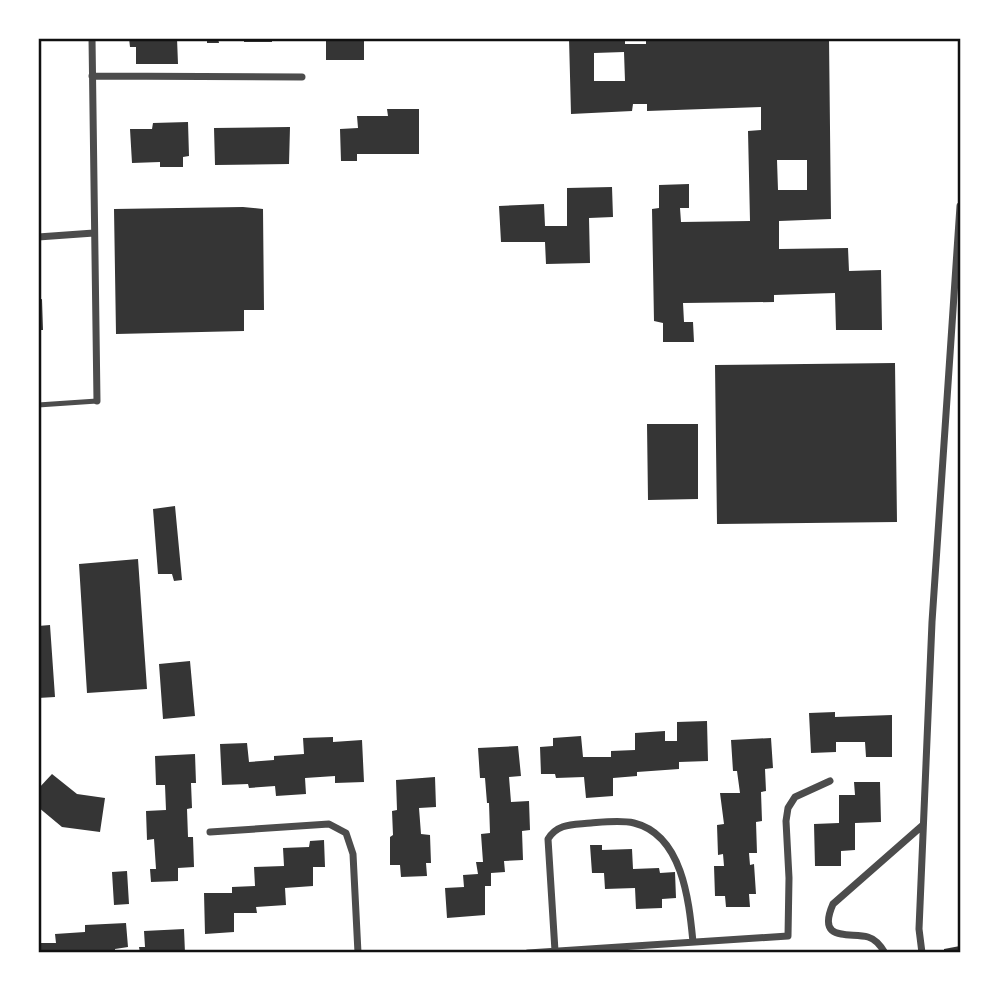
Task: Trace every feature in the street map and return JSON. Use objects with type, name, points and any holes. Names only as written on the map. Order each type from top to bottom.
[{"type":"street","points":[[92,38],[97,401]]},
{"type":"street","points":[[92,76],[302,77]]},
{"type":"street","points":[[922,953],[919,929],[932,622],[961,206]]},
{"type":"street","points":[[38,237],[94,233]]},
{"type":"street","points":[[528,953],[615,950],[788,936],[786,821],[789,808],[795,797],[830,781]]},
{"type":"street","points":[[555,951],[548,839],[553,831],[563,826],[598,822],[634,823],[647,828],[666,846],[676,861],[687,888],[693,942]]},
{"type":"street","points":[[210,832],[329,824],[346,833],[354,854],[358,953]]},
{"type":"street","points":[[885,953],[875,940],[842,936],[833,931],[829,922],[830,911],[833,904],[923,825]]},
{"type":"lane","points":[[38,405],[97,401]]},
{"type":"building","points":[[129,38],[177,38],[178,64],[136,64],[136,47],[130,47]]},
{"type":"building","points":[[207,38],[218,38],[219,43],[207,43]]},
{"type":"building","points":[[244,38],[272,38],[272,42],[244,42]]},
{"type":"building","points":[[326,38],[364,38],[364,60],[326,60]]},
{"type":"building","points":[[569,38],[625,38],[625,44],[646,44],[646,38],[829,38],[831,219],[779,221],[779,249],[848,248],[849,271],[881,270],[882,330],[836,330],[835,293],[774,295],[774,302],[683,303],[684,322],[693,322],[694,342],[663,342],[663,323],[654,321],[652,209],[659,208],[659,185],[689,184],[689,208],[680,208],[681,222],[750,221],[748,131],[761,130],[761,107],[647,111],[647,104],[633,104],[632,111],[571,114]],"holes":[[[624,52],[625,81],[594,81],[594,53]],[[777,160],[807,160],[807,190],[778,190]]]},
{"type":"building","points":[[387,109],[419,109],[419,154],[357,154],[357,161],[341,161],[340,129],[358,128],[357,116],[388,116]]},
{"type":"building","points":[[188,122],[189,156],[183,157],[183,167],[160,167],[160,162],[132,163],[130,129],[152,129],[153,123]]},
{"type":"building","points":[[290,127],[289,164],[215,165],[214,128]]},
{"type":"building","points":[[612,187],[613,217],[589,218],[590,263],[546,264],[545,242],[501,242],[499,206],[544,204],[545,226],[567,226],[567,188]]},
{"type":"building","points":[[114,209],[263,209],[264,310],[244,310],[244,331],[116,334]]},
{"type":"building","points":[[42,299],[43,330],[38,330],[38,300]]},
{"type":"building","points":[[895,363],[897,522],[717,524],[715,365]]},
{"type":"building","points":[[647,424],[698,424],[698,499],[648,500]]},
{"type":"building","points":[[175,506],[182,580],[174,581],[172,574],[158,574],[153,509]]},
{"type":"building","points":[[138,559],[147,689],[87,693],[79,564]]},
{"type":"building","points":[[50,625],[55,697],[38,698],[38,626]]},
{"type":"building","points":[[190,661],[195,716],[163,719],[159,664]]},
{"type":"building","points":[[835,712],[835,717],[892,715],[892,757],[866,757],[865,742],[836,742],[836,752],[811,753],[809,713]]},
{"type":"building","points":[[707,721],[708,761],[679,762],[679,769],[637,772],[637,776],[613,778],[613,796],[586,798],[584,777],[556,778],[555,774],[541,774],[540,747],[553,746],[553,738],[581,736],[583,757],[611,757],[611,751],[635,750],[635,733],[665,731],[665,741],[677,741],[677,722]]},
{"type":"building","points":[[333,737],[333,742],[362,740],[364,782],[335,783],[335,776],[305,778],[306,794],[276,796],[275,786],[249,788],[248,784],[222,785],[220,744],[247,743],[249,762],[274,760],[274,756],[304,754],[303,738]]},
{"type":"building","points":[[771,738],[773,768],[765,769],[766,791],[761,792],[762,821],[756,822],[757,853],[749,853],[750,865],[754,864],[756,894],[749,894],[750,907],[726,907],[725,896],[715,896],[714,866],[724,866],[723,854],[718,855],[717,825],[724,824],[720,793],[740,793],[737,771],[733,771],[731,740]]},
{"type":"building","points":[[518,746],[521,776],[509,777],[511,802],[529,801],[530,830],[522,831],[523,860],[504,861],[505,872],[491,873],[491,886],[485,886],[485,915],[447,918],[445,888],[464,887],[463,875],[478,874],[476,862],[483,862],[481,834],[490,833],[489,803],[485,778],[480,778],[478,748]]},
{"type":"building","points":[[195,754],[196,783],[191,783],[192,808],[187,809],[188,837],[193,837],[194,867],[178,868],[178,881],[151,882],[150,869],[156,869],[154,839],[147,840],[146,811],[166,810],[165,785],[156,785],[155,756]]},
{"type":"building","points":[[52,774],[77,794],[105,798],[100,832],[62,827],[38,807],[38,789]]},
{"type":"building","points":[[435,777],[436,807],[419,808],[421,834],[430,835],[431,863],[426,863],[427,876],[401,877],[400,865],[390,865],[392,811],[397,810],[396,780]]},
{"type":"building","points":[[854,782],[880,782],[881,822],[855,823],[855,850],[841,851],[841,866],[815,866],[814,824],[839,823],[839,795],[855,795]]},
{"type":"building","points":[[324,840],[325,867],[313,867],[313,886],[285,888],[286,905],[256,907],[257,913],[234,913],[234,932],[205,934],[204,893],[232,893],[232,887],[255,886],[254,867],[284,866],[283,848],[309,847],[310,841]]},
{"type":"building","points":[[590,845],[602,845],[602,850],[632,849],[633,869],[659,868],[660,873],[675,872],[676,898],[662,899],[662,908],[636,909],[635,888],[605,889],[604,873],[592,873]]},
{"type":"building","points":[[127,871],[129,904],[114,905],[112,872]]},
{"type":"building","points":[[126,923],[128,947],[115,949],[115,953],[38,953],[38,943],[56,943],[55,934],[85,932],[85,925]]},
{"type":"building","points":[[184,929],[185,953],[140,953],[139,947],[145,947],[144,931]]},
{"type":"building","points":[[960,946],[960,953],[944,953],[944,949]]}]
